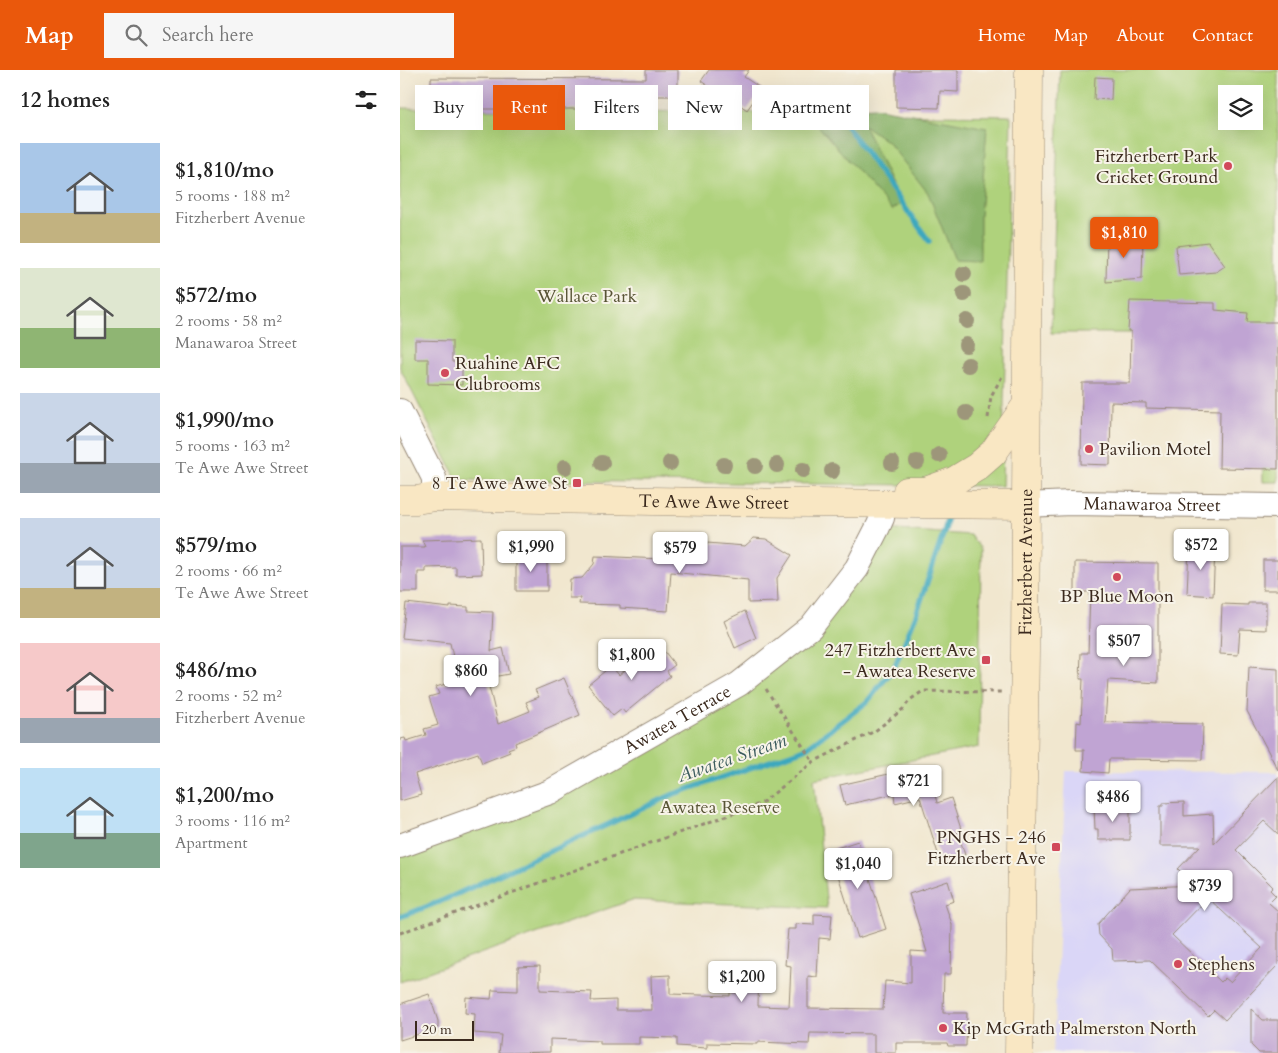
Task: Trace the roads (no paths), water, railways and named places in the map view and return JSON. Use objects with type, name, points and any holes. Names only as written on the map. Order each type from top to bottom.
[{"type":"main road","name":"Fitzherbert Avenue","points":[[1019,1053],[1029,70]]},
{"type":"main road","points":[[790,502],[846,491],[926,491],[954,481],[993,454],[1027,404]]},
{"type":"main road","name":"Te Awe Awe Street","points":[[400,500],[434,497],[883,505],[1026,505]]},
{"type":"street","points":[[400,411],[434,478],[434,497]]},
{"type":"street","name":"Manawaroa Street","points":[[1026,505],[1070,503],[1278,506]]},
{"type":"street","name":"Awatea Terrace","points":[[400,846],[550,792],[739,684],[811,627],[857,568],[882,518],[883,505]]},
{"type":"waterway","name":"Awatea Stream","points":[[850,130],[929,241]]},
{"type":"waterway","name":"Awatea Stream","points":[[400,917],[444,900],[674,794],[805,749],[867,702],[894,668],[916,615],[949,512]]},
{"type":"place","name":"Fitzherbert Park Cricket Ground","points":[[1228,166]]},
{"type":"place","name":"Ruahine AFC Clubrooms","points":[[445,373]]},
{"type":"place","name":"Pavilion Motel","points":[[1089,449]]},
{"type":"place","name":"8 Te Awe Awe St","points":[[577,483]]},
{"type":"place","name":"BP Blue Moon","points":[[1117,577]]},
{"type":"place","name":"247 Fitzherbert Ave - Awatea Reserve","points":[[986,660]]},
{"type":"place","name":"PNGHS - 246 Fitzherbert Ave","points":[[1056,847]]},
{"type":"place","name":"Stephens","points":[[1178,964]]},
{"type":"place","name":"Kip McGrath Palmerston North","points":[[943,1028]]},
{"type":"park label","name":"Wallace Park","points":[[587,296]]},
{"type":"park label","name":"Awatea Reserve","points":[[720,807]]}]
